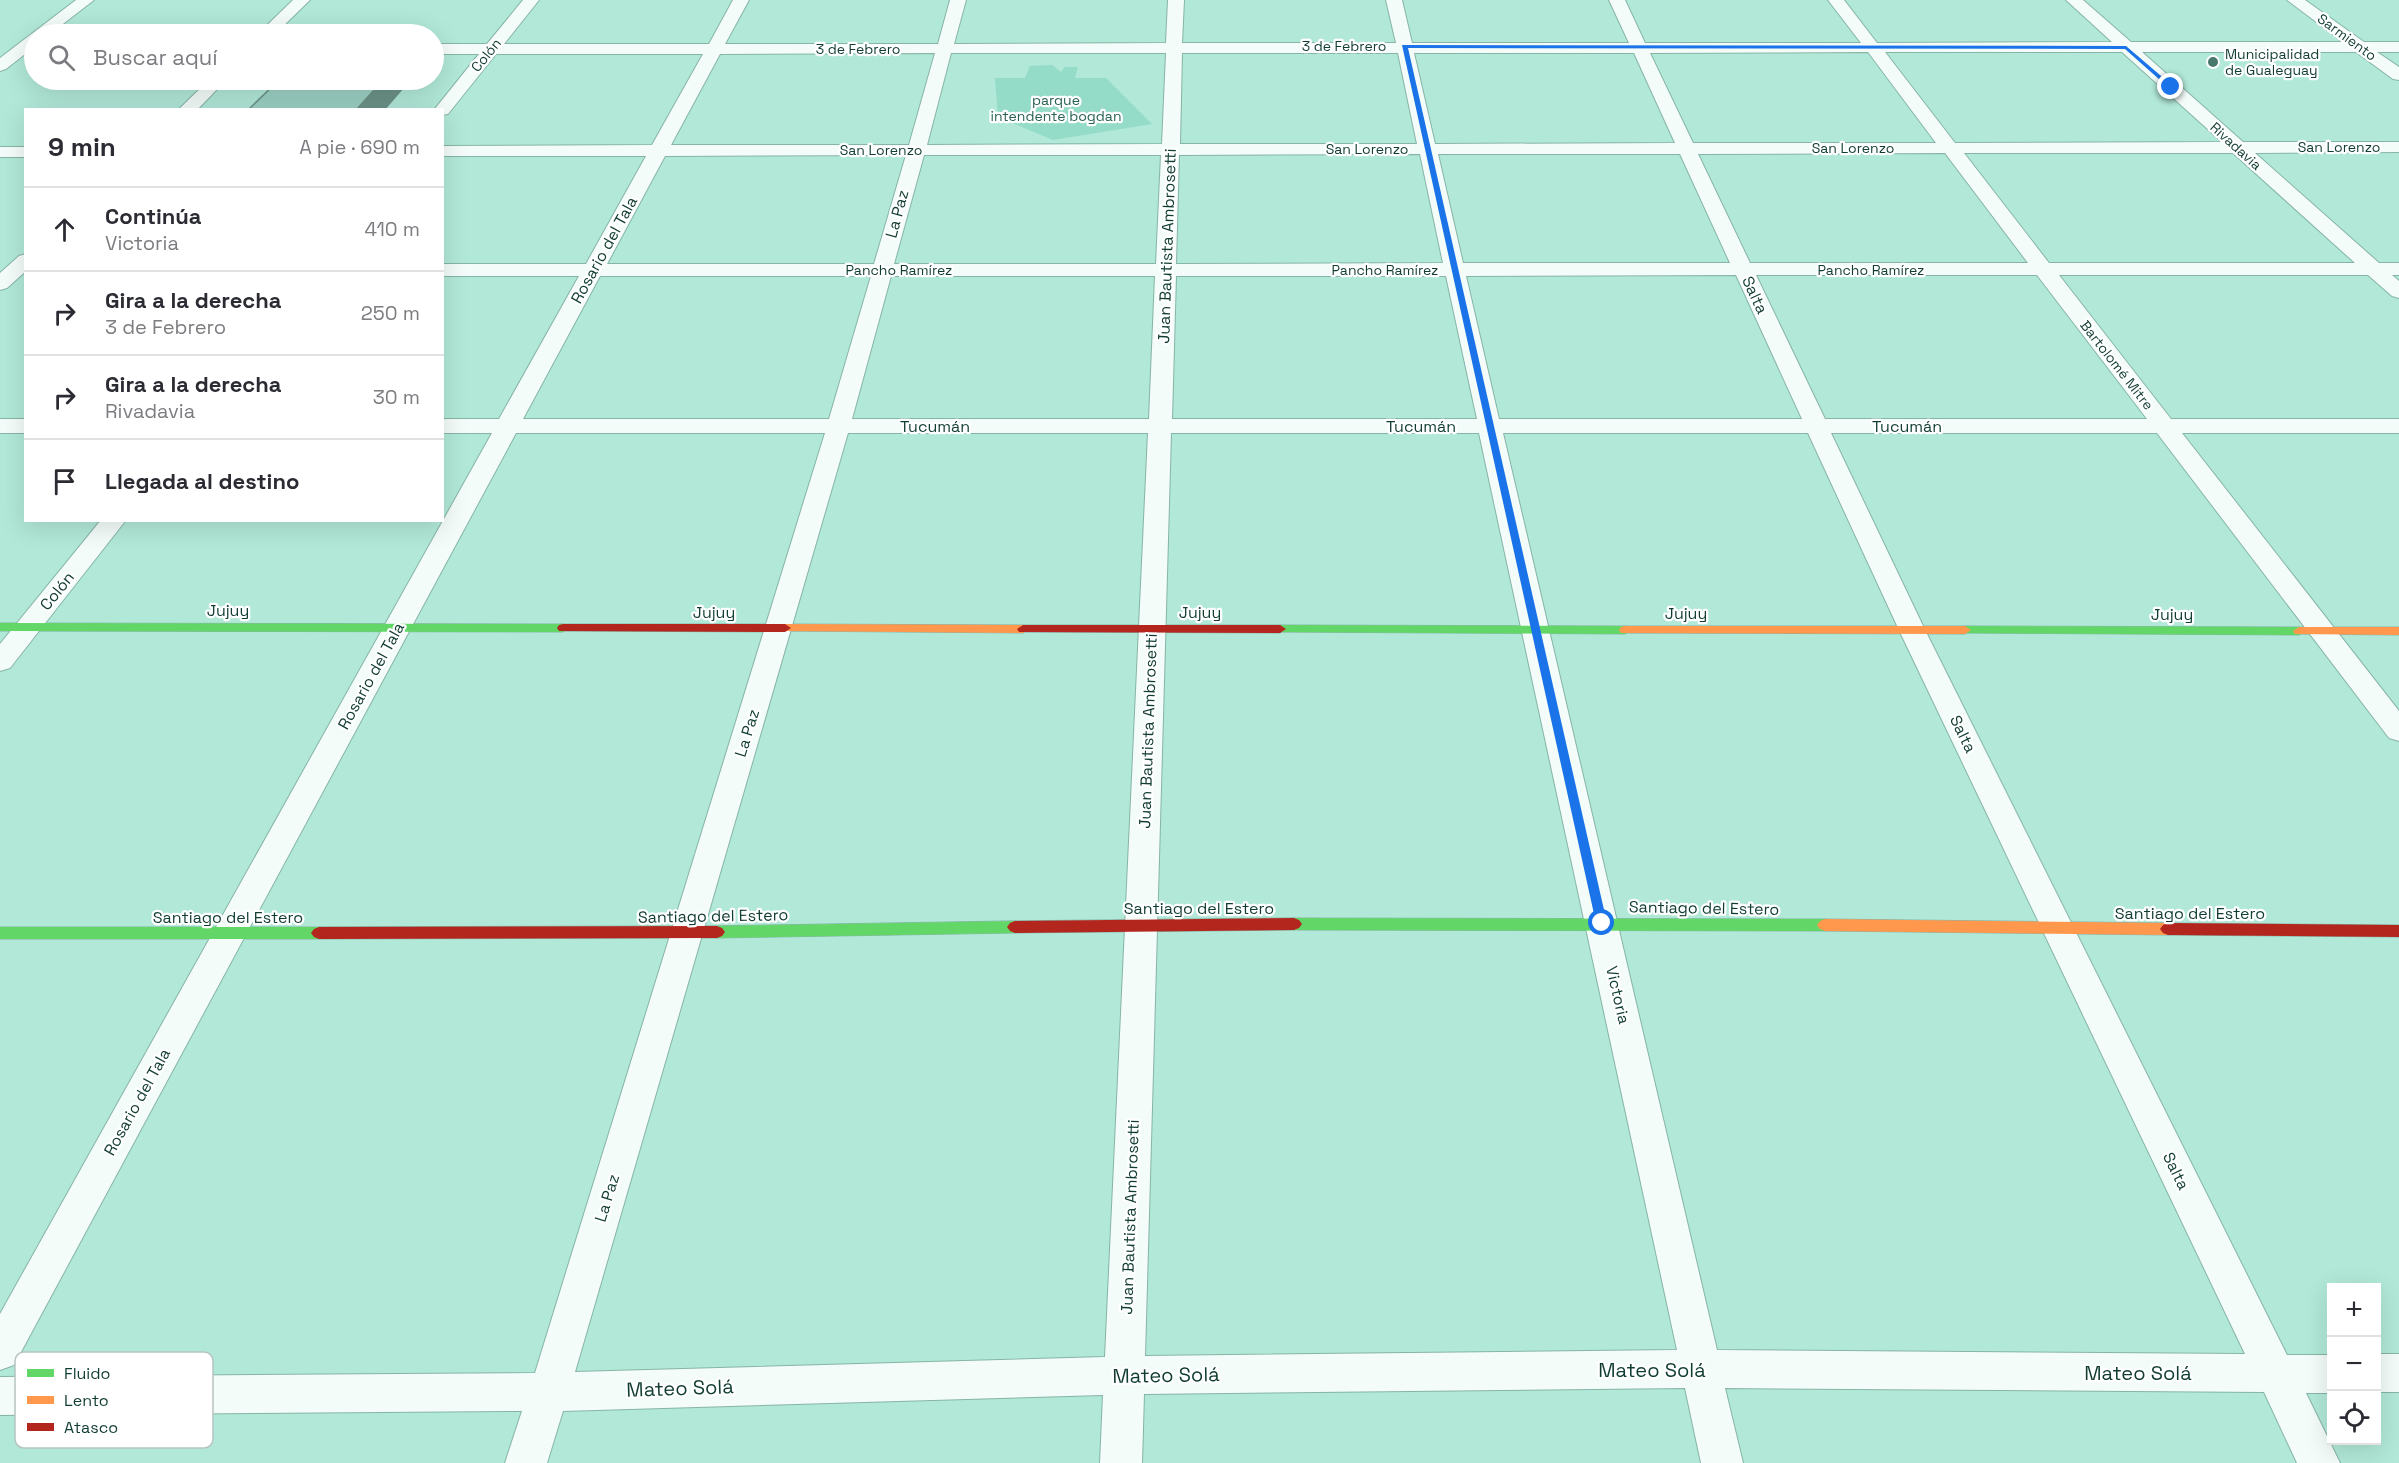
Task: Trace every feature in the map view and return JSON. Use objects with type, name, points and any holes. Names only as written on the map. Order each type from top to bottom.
[{"type":"street","points":[[54,24],[86,0]]},
{"type":"street","points":[[277,24],[302,0]]},
{"type":"street","name":"Colón","points":[[444,108],[531,0]]},
{"type":"street","name":"Rosario del Tala","points":[[0,1352],[741,0]]},
{"type":"street","name":"La Paz","points":[[526,1463],[839,426],[958,0]]},
{"type":"street","name":"Juan Bautista Ambrosetti","points":[[1121,1463],[1176,0]]},
{"type":"street","name":"Victoria","points":[[1394,0],[1722,1463]]},
{"type":"street","name":"Salta","points":[[1617,0],[1912,630],[2319,1463]]},
{"type":"street","name":"Bartolomé Mitre","points":[[1836,0],[2399,731]]},
{"type":"street","name":"Rivadavia","points":[[2074,0],[2399,292]]},
{"type":"street","name":"Sarmiento","points":[[2295,0],[2399,75]]},
{"type":"street","points":[[0,48],[24,46]]},
{"type":"street","name":"3 de Febrero","points":[[444,49],[1404,46],[2399,47]]},
{"type":"street","points":[[0,66],[24,50]]},
{"type":"street","points":[[188,108],[207,90]]},
{"type":"street","name":"San Lorenzo","points":[[444,151],[2399,147]]},
{"type":"street","points":[[0,152],[24,152]]},
{"type":"street","points":[[0,284],[17,267]]},
{"type":"street","name":"Pancho Ramírez","points":[[444,270],[2399,269]]},
{"type":"street","points":[[0,426],[24,426]]},
{"type":"street","name":"Tucumán","points":[[444,426],[2399,426]]},
{"type":"street","name":"Colón","points":[[0,662],[112,522]]},
{"type":"street","name":"Jujuy","points":[[0,627],[2399,631]]},
{"type":"street","name":"Santiago del Estero","points":[[0,933],[687,933],[1141,924],[1602,923],[2399,931]]},
{"type":"street","name":"Mateo Solá","points":[[213,1394],[549,1392],[1125,1375],[1702,1369],[2327,1374]]},
{"type":"street","points":[[2381,1373],[2399,1373]]},
{"type":"street","name":"Mateo Solá","points":[[0,1396],[15,1396]]},
{"type":"green space","name":"parque intendente bogdan","points":[[1052,65],[1061,72],[1065,67],[1078,67],[1075,78],[1106,78],[1152,124],[1053,140],[998,117],[995,78],[1025,78],[1030,66]]},
{"type":"building","points":[[269,90],[374,90],[358,108],[250,108]]},
{"type":"traffic: fast","points":[[0,627],[563,628]]},
{"type":"traffic: fast","points":[[1280,629],[1625,630]]},
{"type":"traffic: fast","points":[[1965,630],[2299,631]]},
{"type":"traffic: fast","points":[[1294,924],[1825,925]]},
{"type":"traffic: fast","points":[[717,932],[1015,927]]},
{"type":"traffic: fast","points":[[0,933],[319,933]]},
{"type":"traffic: slow","points":[[785,628],[1023,629]]},
{"type":"traffic: slow","points":[[1625,630],[1965,630]]},
{"type":"traffic: slow","points":[[2299,631],[2399,631]]},
{"type":"traffic: slow","points":[[1825,925],[2168,929]]},
{"type":"traffic: jam","points":[[563,628],[785,628]]},
{"type":"traffic: jam","points":[[1023,629],[1280,629]]},
{"type":"traffic: jam","points":[[1015,927],[1294,924]]},
{"type":"traffic: jam","points":[[2168,929],[2399,931]]},
{"type":"traffic: jam","points":[[319,933],[717,932]]},
{"type":"place","name":"Municipalidad de Gualeguay","points":[[2213,62]]},
{"type":"route","points":[[1602,923],[1404,46],[2126,47],[2171,87]]}]
